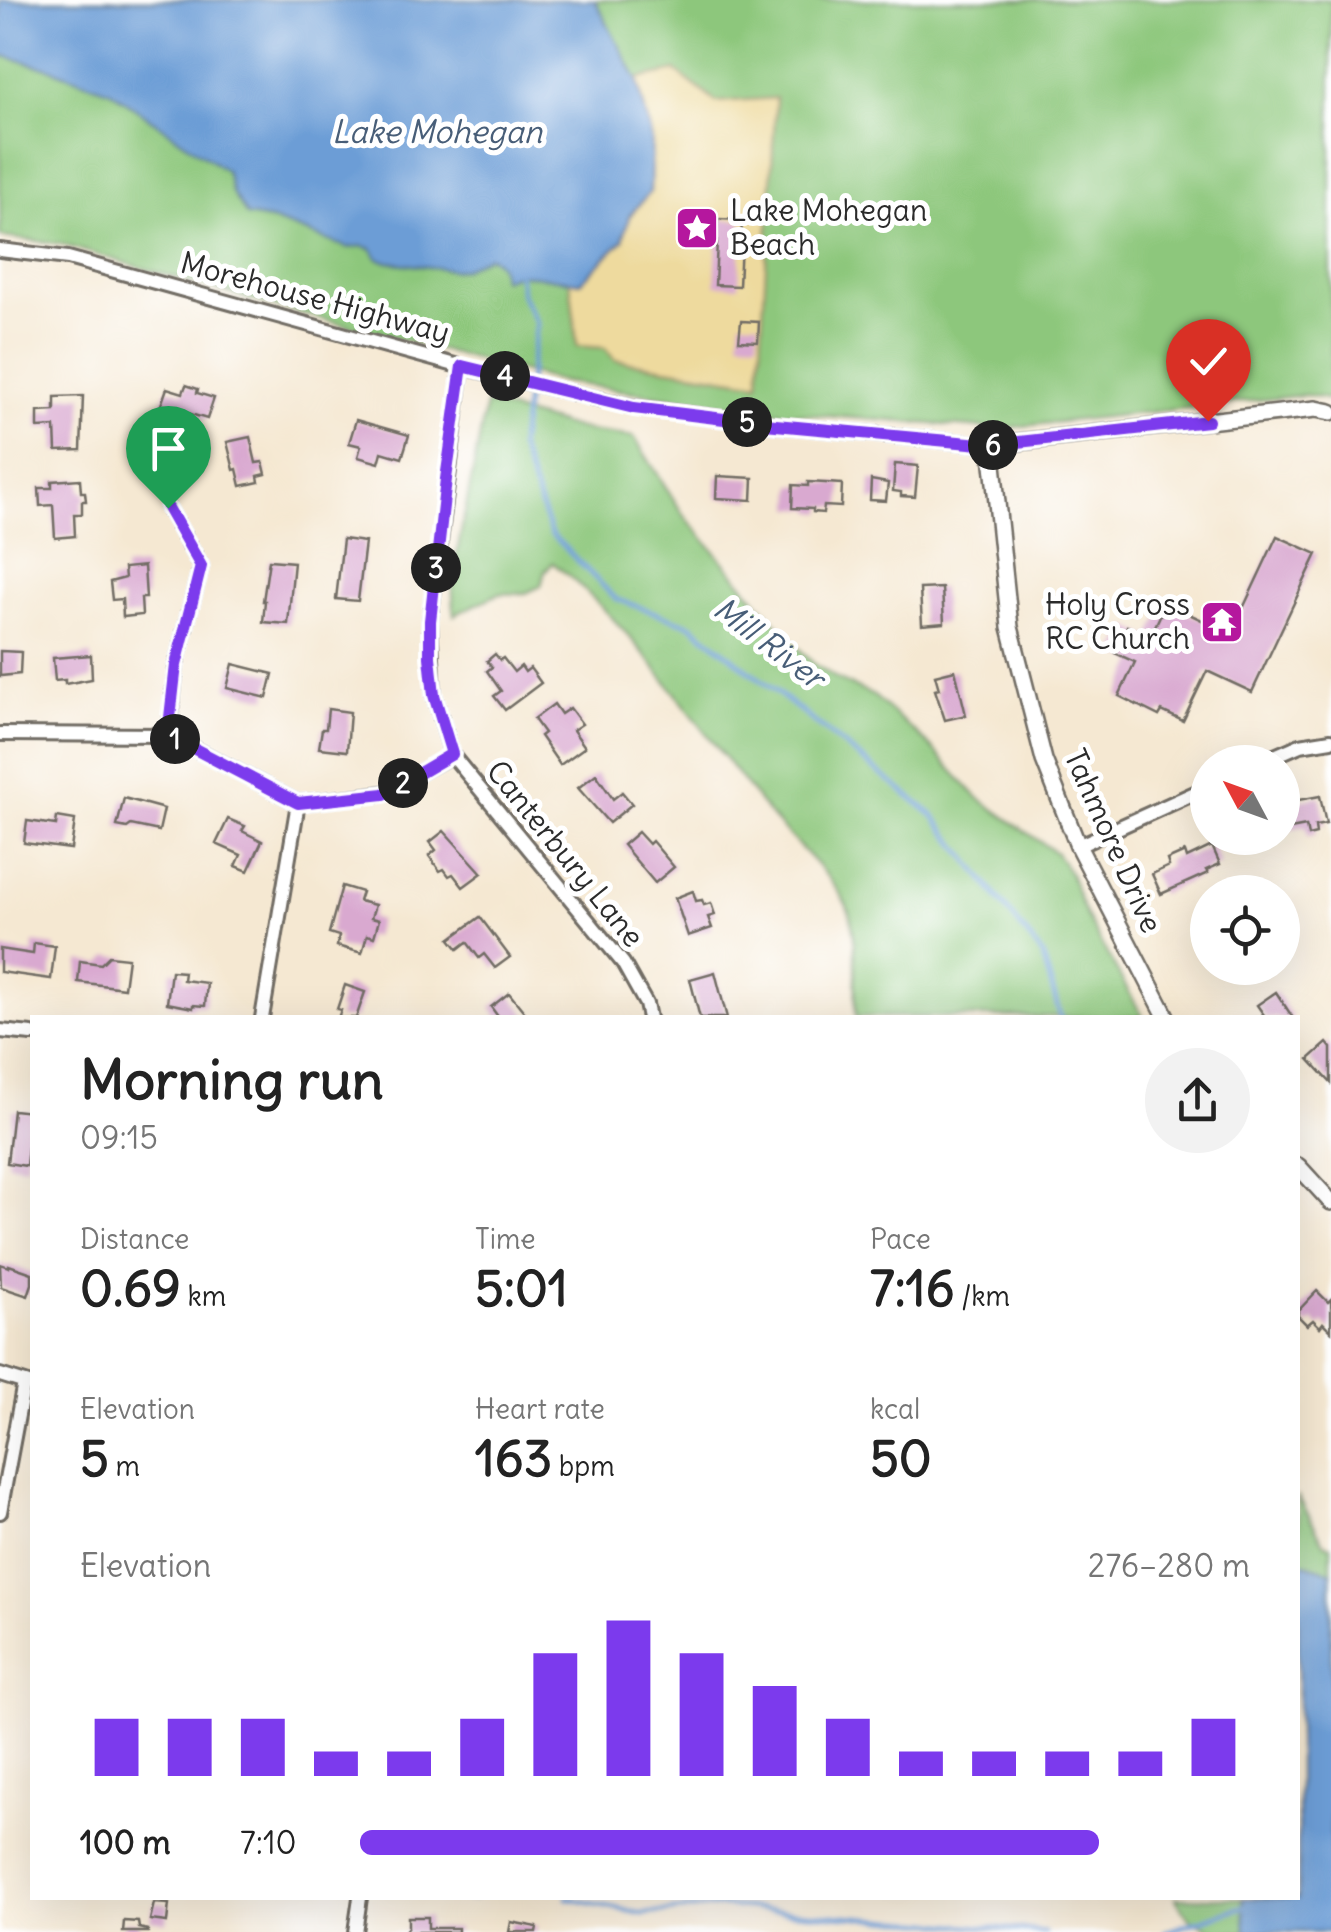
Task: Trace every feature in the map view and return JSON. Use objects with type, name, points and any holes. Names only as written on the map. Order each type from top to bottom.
[{"type":"street","name":"Morehouse Highway","points":[[0,250],[68,258],[462,366],[634,408],[765,424],[991,445],[1316,409],[1331,412]]},
{"type":"street","name":"Canterbury Lane","points":[[462,366],[430,621],[434,695],[452,754],[623,963],[648,1015]]},
{"type":"street","name":"Tahmore Drive","points":[[991,445],[1010,627],[1044,760],[1078,846],[1164,1015]]},
{"type":"street","points":[[168,508],[201,566],[176,665],[168,735]]},
{"type":"street","points":[[0,734],[168,735],[298,803],[384,794],[452,754]]},
{"type":"street","points":[[1300,745],[1331,740]]},
{"type":"street","points":[[1078,846],[1190,795]]},
{"type":"street","points":[[263,1015],[298,803]]},
{"type":"street","points":[[0,1031],[30,1034]]},
{"type":"street","points":[[1300,1168],[1331,1202]]},
{"type":"street","points":[[0,1376],[28,1384],[0,1512]]},
{"type":"street","points":[[355,1932],[360,1900]]},
{"type":"green space","points":[[0,0],[1331,0],[1331,400],[1306,395],[997,429],[775,412],[563,382],[280,308],[60,244],[0,237]]},
{"type":"green space","points":[[486,404],[588,431],[634,437],[683,514],[813,663],[874,696],[928,744],[977,797],[1056,853],[1142,1015],[856,1015],[853,929],[846,904],[613,619],[553,563],[545,571],[541,586],[526,593],[498,594],[454,615],[452,578]]},
{"type":"green space","points":[[1300,1500],[1324,1543],[1331,1546],[1331,1932],[1217,1932],[1189,1919],[1176,1900],[1300,1900]]},
{"type":"sand","name":"Lake Mohegan Beach","points":[[676,71],[716,102],[776,98],[759,383],[615,360],[605,348],[577,346],[570,280],[581,282],[623,240],[629,217],[650,192],[652,140],[637,79]]},
{"type":"water","name":"Lake Mohegan","points":[[0,0],[595,0],[637,79],[652,140],[650,192],[629,216],[623,240],[581,282],[519,274],[502,279],[499,265],[488,256],[453,270],[388,262],[363,246],[349,248],[271,220],[247,216],[233,195],[226,171],[111,91],[0,55]]},
{"type":"water","points":[[1300,1563],[1331,1572],[1331,1932],[1246,1932],[1243,1900],[1300,1900]]},
{"type":"building","points":[[718,219],[742,220],[739,286],[715,285]]},
{"type":"building","points":[[741,321],[759,322],[758,342],[739,341]]},
{"type":"building","points":[[186,385],[214,398],[207,419],[161,405],[167,388],[183,393]]},
{"type":"building","points":[[83,396],[81,450],[56,451],[55,427],[38,428],[38,412],[55,411],[55,397]]},
{"type":"building","points":[[356,420],[409,435],[402,458],[382,452],[379,463],[358,457],[361,446],[349,443]]},
{"type":"building","points":[[250,437],[256,463],[263,462],[266,474],[258,476],[259,482],[241,486],[227,442]]},
{"type":"building","points":[[895,464],[918,466],[915,497],[893,491]]},
{"type":"building","points":[[717,476],[753,478],[752,500],[716,498]]},
{"type":"building","points":[[80,479],[86,501],[82,501],[82,514],[74,514],[75,536],[55,538],[53,505],[40,506],[39,488],[52,488],[52,481]]},
{"type":"building","points":[[871,480],[888,483],[886,501],[870,500]]},
{"type":"building","points":[[808,482],[842,484],[841,507],[824,506],[823,513],[792,508],[793,485],[808,486]]},
{"type":"building","points":[[1277,536],[1317,554],[1252,692],[1207,671],[1183,721],[1162,711],[1159,716],[1119,696],[1135,662],[1115,653],[1127,626],[1150,637],[1166,603],[1223,630],[1231,614],[1239,617]]},
{"type":"building","points":[[343,539],[365,542],[358,601],[336,599]]},
{"type":"building","points":[[269,560],[294,562],[288,624],[263,622]]},
{"type":"building","points":[[144,566],[146,598],[141,598],[142,615],[123,617],[122,599],[112,600],[110,582],[125,578],[124,568]]},
{"type":"building","points":[[942,588],[944,623],[922,625],[920,589]]},
{"type":"building","points":[[0,651],[21,652],[20,674],[0,676]]},
{"type":"building","points":[[495,654],[514,672],[521,666],[525,672],[530,668],[541,683],[505,710],[494,696],[501,691],[487,671],[492,667],[487,661]]},
{"type":"building","points":[[91,655],[92,679],[65,684],[65,680],[55,681],[53,658]]},
{"type":"building","points":[[233,664],[273,674],[267,698],[227,688]]},
{"type":"building","points":[[955,670],[966,715],[945,720],[935,690],[939,689],[935,675]]},
{"type":"building","points":[[554,704],[561,714],[570,708],[582,724],[573,730],[585,747],[560,765],[540,736],[544,733],[534,719]]},
{"type":"building","points":[[328,709],[350,712],[347,751],[319,748]]},
{"type":"building","points":[[596,774],[613,799],[622,792],[632,804],[609,823],[578,788]]},
{"type":"building","points":[[1320,796],[1326,824],[1315,826],[1316,834],[1308,836],[1306,826],[1300,827],[1300,800]]},
{"type":"building","points":[[124,798],[164,809],[159,831],[117,826]]},
{"type":"building","points":[[57,817],[75,820],[71,849],[24,843],[27,821],[56,825]]},
{"type":"building","points":[[228,819],[245,826],[242,831],[262,841],[248,871],[236,866],[241,855],[216,844]]},
{"type":"building","points":[[444,831],[482,873],[463,887],[453,874],[440,871],[429,856],[436,850],[430,842]]},
{"type":"building","points":[[638,832],[649,844],[652,841],[674,867],[655,883],[623,845]]},
{"type":"building","points":[[1185,852],[1187,858],[1216,855],[1220,864],[1204,875],[1190,875],[1190,881],[1161,894],[1152,874],[1169,866],[1167,860]]},
{"type":"building","points":[[342,886],[362,892],[359,901],[375,905],[371,918],[379,920],[374,937],[367,935],[362,953],[337,946],[339,936],[329,933]]},
{"type":"building","points":[[693,891],[696,901],[711,903],[715,915],[708,917],[712,928],[688,936],[675,898]]},
{"type":"building","points":[[480,917],[510,957],[495,968],[484,954],[479,958],[467,942],[458,949],[450,939]]},
{"type":"building","points":[[34,943],[55,946],[51,979],[0,972],[0,949],[33,954]]},
{"type":"building","points":[[109,956],[128,958],[124,988],[78,982],[80,961],[101,964]]},
{"type":"building","points":[[171,971],[184,972],[183,980],[207,983],[205,1006],[167,1003]]},
{"type":"building","points":[[715,972],[726,1015],[699,1015],[690,979]]},
{"type":"building","points":[[345,985],[365,992],[357,1015],[339,1015],[341,1010],[337,1009]]},
{"type":"building","points":[[1276,992],[1291,1015],[1264,1015],[1257,1005]]},
{"type":"building","points":[[509,993],[526,1014],[497,1015],[491,1007]]},
{"type":"building","points":[[1327,1043],[1331,1048],[1331,1083],[1309,1059]]},
{"type":"building","points":[[13,1110],[30,1112],[26,1166],[7,1163]]},
{"type":"building","points":[[0,1264],[30,1272],[28,1296],[1,1287]]},
{"type":"building","points":[[1317,1291],[1328,1302],[1331,1299],[1331,1331],[1313,1320],[1307,1325],[1300,1318],[1300,1309]]},
{"type":"building","points":[[154,1903],[169,1904],[167,1922],[150,1920]]},
{"type":"building","points":[[408,1917],[428,1917],[428,1928],[458,1928],[458,1932],[404,1932]]},
{"type":"building","points":[[124,1921],[138,1922],[139,1928],[148,1932],[123,1932]]},
{"type":"building","points":[[511,1922],[537,1927],[536,1932],[509,1932]]},
{"type":"waterway","name":"Mill River","points":[[519,274],[522,295],[537,323],[519,447],[551,534],[616,599],[691,625],[933,815],[1042,954],[1060,1015]]},
{"type":"waterway","points":[[576,1900],[643,1914],[723,1906],[1045,1932]]},
{"type":"waterway","points":[[1165,1932],[1248,1905]]},
{"type":"place","name":"Lake Mohegan Beach","points":[[697,228]]},
{"type":"place","name":"Holy Cross RC Church","points":[[1222,622]]},
{"type":"route","points":[[168,508],[201,566],[176,665],[168,735],[298,803],[384,794],[452,754],[434,695],[430,621],[462,366],[634,408],[991,445],[1208,421]]}]
